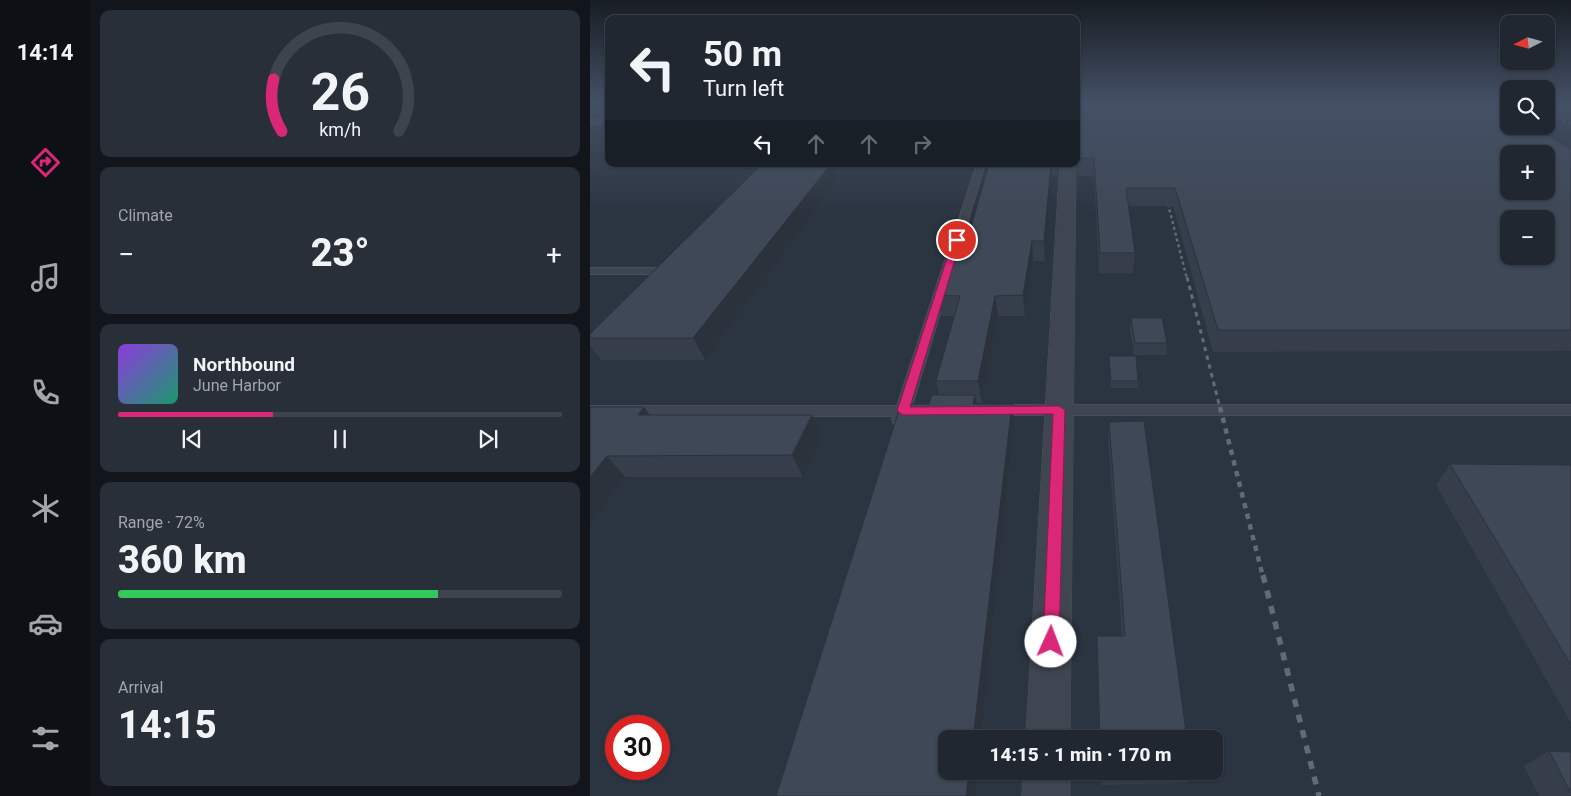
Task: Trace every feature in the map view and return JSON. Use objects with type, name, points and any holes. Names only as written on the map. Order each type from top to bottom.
[{"type":"street","points":[[1048,730],[1068,167]]},
{"type":"street","points":[[646,292],[674,264]]},
{"type":"street","points":[[1046,796],[1047,780]]},
{"type":"lane","points":[[894,439],[980,167]]},
{"type":"lane","points":[[590,271],[674,264]]},
{"type":"lane","points":[[590,411],[932,410]]},
{"type":"lane","points":[[981,410],[1571,410]]},
{"type":"building","points":[[1080,140],[1555,140],[1571,150],[1571,330],[1218,330],[1175,188],[1126,188],[1135,253],[1100,253],[1094,158],[1080,158]]},
{"type":"building","points":[[759,167],[829,167],[693,338],[590,338],[590,334]]},
{"type":"building","points":[[988,167],[1051,167],[1044,241],[1032,241],[1023,295],[995,296],[978,381],[936,381],[960,296],[937,295],[955,242],[967,241]]},
{"type":"building","points":[[1131,318],[1162,318],[1167,343],[1135,343]]},
{"type":"building","points":[[1109,356],[1136,356],[1138,381],[1111,381]]},
{"type":"building","points":[[932,395],[975,395],[973,404],[1012,404],[974,730],[938,730],[938,780],[968,780],[966,796],[776,796],[901,404],[929,404]]},
{"type":"building","points":[[590,407],[644,407],[638,415],[812,415],[792,455],[607,456],[590,477]]},
{"type":"building","points":[[1144,421],[1186,730],[1100,730],[1097,636],[1125,636],[1109,422]]},
{"type":"building","points":[[1450,464],[1571,465],[1571,665]]},
{"type":"building","points":[[1549,751],[1571,752],[1571,793]]},
{"type":"railway","points":[[1165,192],[1187,279]]},
{"type":"railway","points":[[1187,277],[1220,408]]},
{"type":"railway","points":[[1220,407],[1263,577]]},
{"type":"railway","points":[[1263,575],[1319,796]]},
{"type":"route","points":[[957,240],[903,411],[1059,410],[1051,642]]}]
